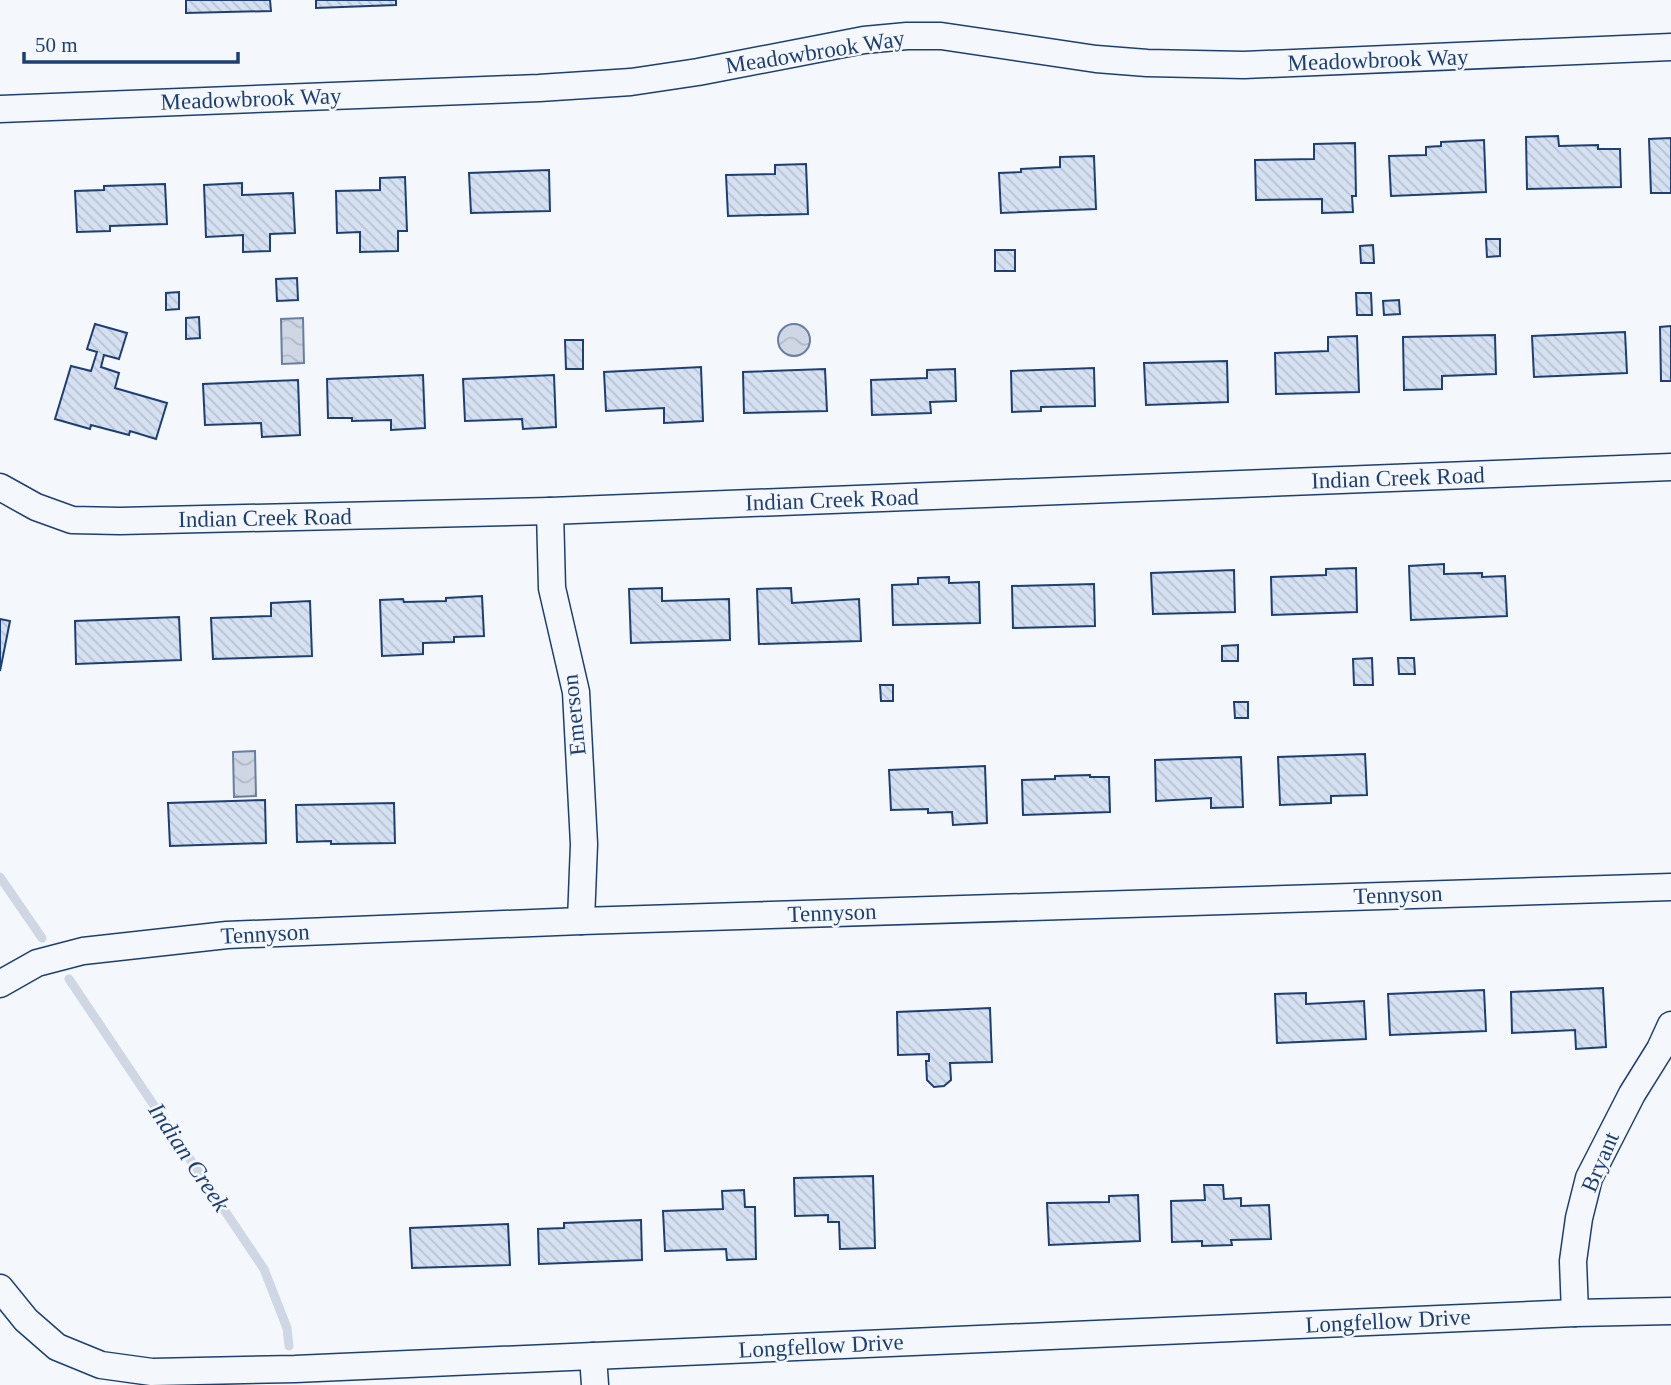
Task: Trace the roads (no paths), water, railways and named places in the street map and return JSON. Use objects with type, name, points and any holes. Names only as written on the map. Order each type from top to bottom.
[{"type":"street","name":"Meadowbrook Way","points":[[0,109],[631,82],[864,40],[907,36],[941,36],[1147,64],[1244,65],[1671,47]]},
{"type":"street","name":"Indian Creek Road","points":[[0,487],[36,507],[72,520],[134,521],[550,511],[1671,467]]},
{"type":"street","name":"Emerson","points":[[550,511],[552,588],[576,692],[584,844],[581,921]]},
{"type":"street","name":"Tennyson","points":[[0,984],[37,964],[83,951],[227,934],[1671,887]]},
{"type":"street","name":"Bryant","points":[[1575,1313],[1573,1261],[1579,1218],[1589,1178],[1671,1025]]},
{"type":"street","name":"Longfellow Drive","points":[[0,1289],[26,1320],[57,1347],[101,1365],[152,1372],[295,1369],[1671,1311]]},
{"type":"street","points":[[593,1356],[595,1385]]},
{"type":"water","points":[[303,318],[304,363],[282,364],[281,319]]},
{"type":"water","points":[[794,324],[805,329],[810,340],[805,351],[794,356],[783,351],[778,340],[783,329]]},
{"type":"water","points":[[255,751],[256,796],[234,797],[233,752]]},
{"type":"waterway","name":"Indian Creek","points":[[0,877],[42,938]]},
{"type":"waterway","name":"Indian Creek","points":[[69,979],[264,1269],[287,1328],[289,1346]]}]
